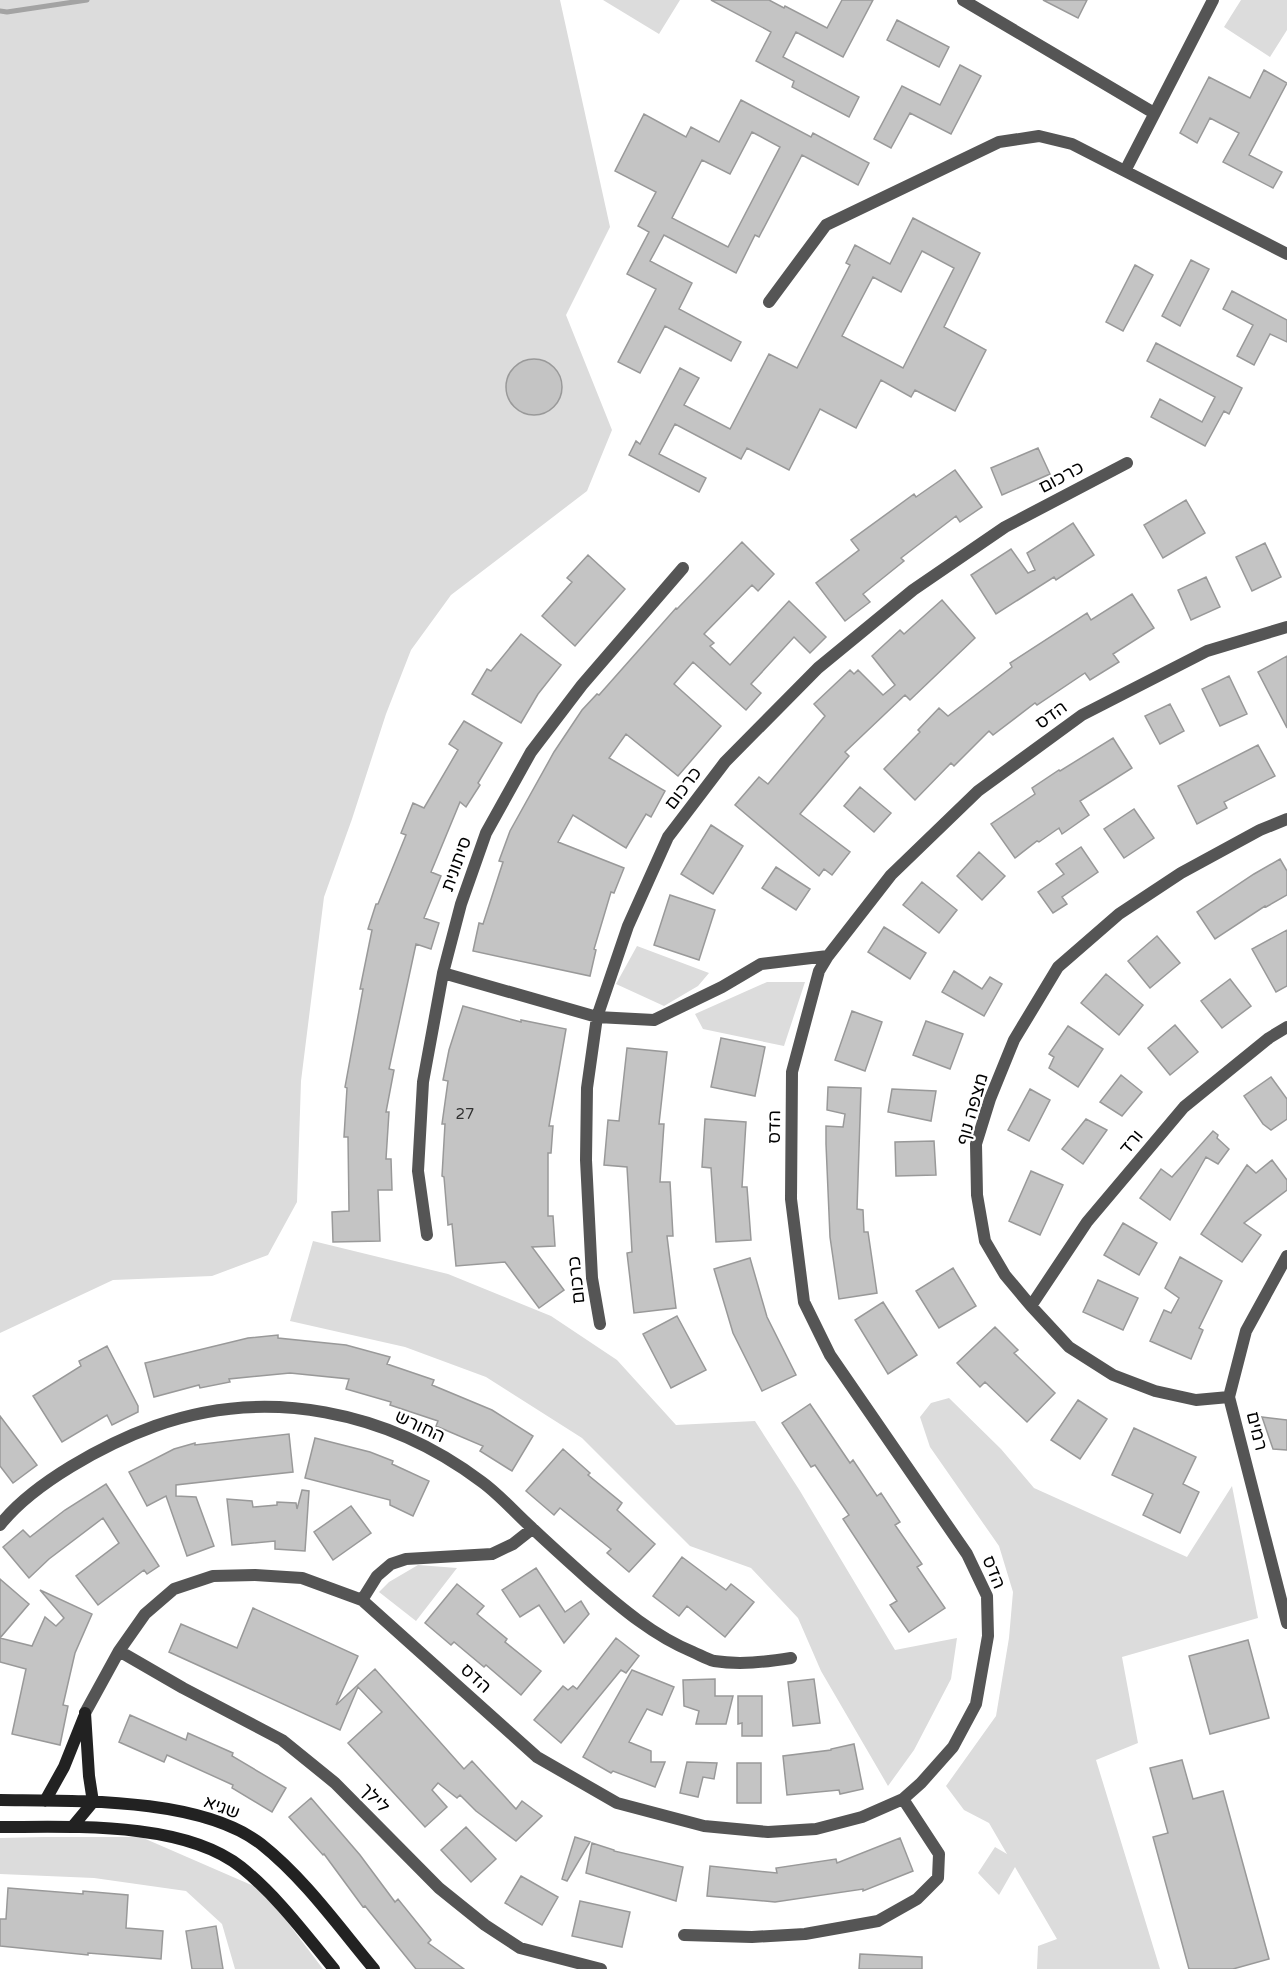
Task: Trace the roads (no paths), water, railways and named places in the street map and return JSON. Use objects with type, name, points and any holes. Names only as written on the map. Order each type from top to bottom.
[{"type":"street","points":[[963,0],[1154,113]]},
{"type":"street","points":[[1125,171],[1213,0]]},
{"type":"street","points":[[769,302],[826,225],[999,142],[1040,136],[1072,144],[1287,254]]},
{"type":"street","name":"כרכום","points":[[600,1324],[592,1278],[585,1160],[587,1088],[597,1017],[627,926],[668,837],[725,762],[818,668],[913,590],[1005,527],[1127,463]]},
{"type":"street","name":"סיתונית","points":[[427,1235],[418,1171],[423,1082],[443,973],[461,904],[486,832],[531,752],[582,685],[683,568]]},
{"type":"street","name":"הדס","points":[[85,1713],[119,1651],[145,1614],[174,1588],[213,1576],[255,1575],[302,1578],[362,1600],[537,1757],[617,1803],[704,1826],[768,1832],[816,1829],[862,1817],[903,1799],[921,1783],[953,1748],[976,1704],[988,1636],[987,1596],[967,1554],[830,1355],[804,1302],[791,1199],[792,1072],[819,971],[891,875],[978,791],[1082,715],[1207,651],[1287,627]]},
{"type":"street","name":"מצפה נוף","points":[[1229,1397],[1196,1400],[1155,1391],[1113,1375],[1069,1347],[1005,1275],[985,1241],[977,1195],[976,1144],[990,1099],[1014,1040],[1058,967],[1119,914],[1181,873],[1260,830],[1287,819]]},
{"type":"street","points":[[443,973],[597,1017],[654,1020],[722,987],[761,964],[828,956]]},
{"type":"street","name":"ורד","points":[[1031,1306],[1087,1222],[1184,1107],[1269,1038],[1287,1027]]},
{"type":"street","name":"רמים","points":[[1287,1257],[1246,1331],[1229,1397],[1287,1623]]},
{"type":"street","name":"החורש","points":[[0,1526],[6,1517],[42,1486],[126,1436],[177,1418],[233,1408],[284,1406],[324,1411],[399,1434],[452,1462],[483,1482],[613,1601],[652,1630],[679,1646],[712,1660],[751,1664],[791,1658]]},
{"type":"street","points":[[362,1600],[377,1575],[390,1564],[406,1559],[492,1554],[513,1544],[532,1529]]},
{"type":"street","name":"לילך","points":[[119,1651],[183,1688],[282,1740],[335,1783],[439,1888],[485,1925],[520,1948],[601,1969]]},
{"type":"street","points":[[45,1801],[64,1767],[85,1713]]},
{"type":"street","points":[[73,1827],[93,1802],[85,1713]]},
{"type":"street","points":[[684,1935],[752,1937],[805,1934],[878,1921],[917,1899],[938,1878],[939,1854],[903,1799]]},
{"type":"street","name":"שגיא","points":[[0,1800],[93,1802],[162,1807],[223,1823],[260,1843],[302,1882],[374,1969]]},
{"type":"street","points":[[0,1827],[73,1827],[155,1833],[208,1847],[240,1866],[281,1904],[334,1969]]},
{"type":"waterway","points":[[0,11],[7,12],[87,0]]}]
